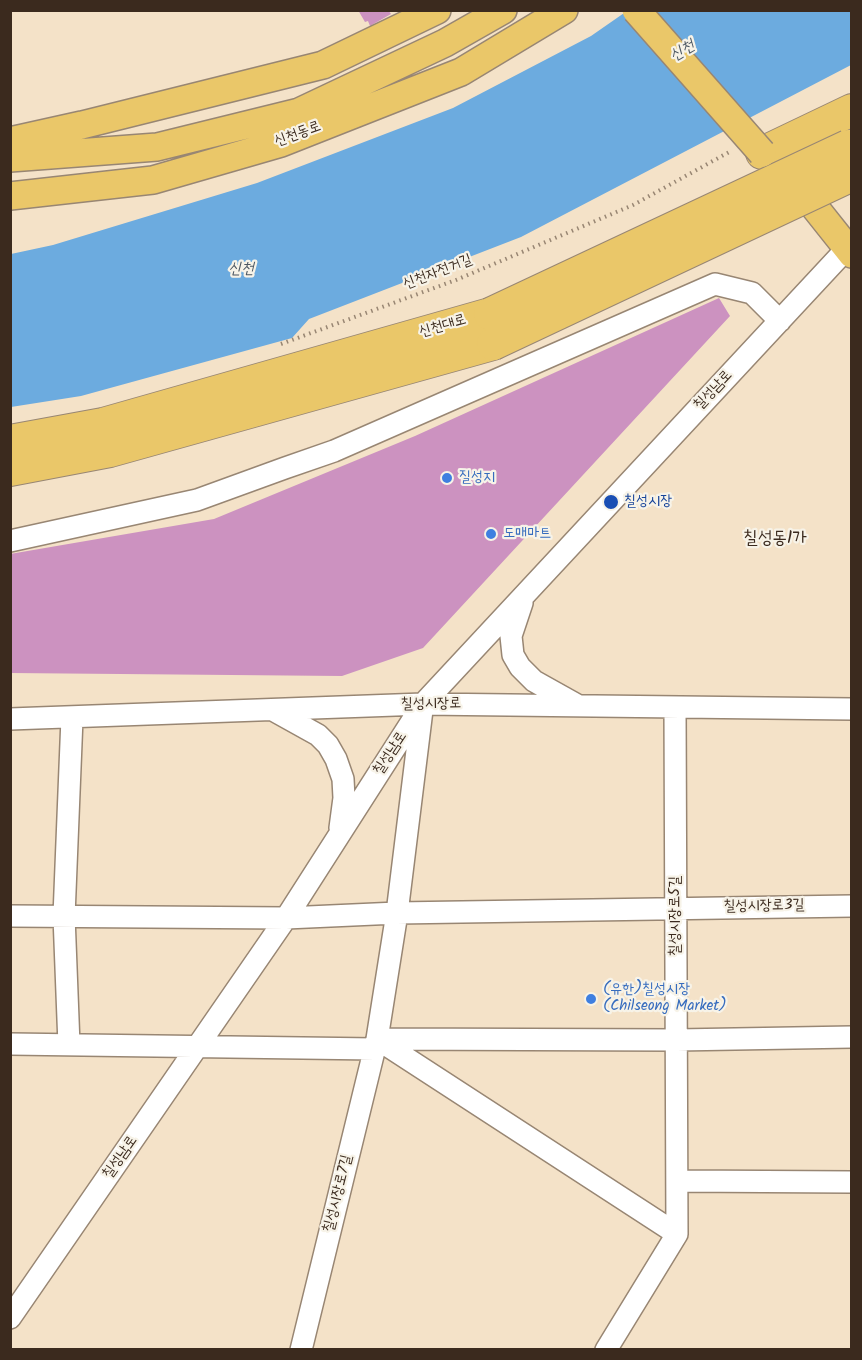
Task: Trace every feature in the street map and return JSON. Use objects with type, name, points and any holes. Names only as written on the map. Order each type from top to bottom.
[{"type":"highway","points":[[748,151],[852,110]]},
{"type":"highway","name":"신천대로","points":[[10,441],[103,424],[490,314],[852,144]]},
{"type":"highway","name":"신천대로","points":[[10,470],[110,451],[493,344],[852,175]]},
{"type":"main road","points":[[10,141],[323,65],[437,10]]},
{"type":"main road","name":"신천동로","points":[[10,158],[157,147],[299,112],[445,44],[503,10]]},
{"type":"main road","name":"신천동로","points":[[10,196],[153,180],[281,143],[460,72],[564,10]]},
{"type":"main road","points":[[636,10],[748,151],[813,205],[850,248]]},
{"type":"street","name":"칠성남로","points":[[10,1318],[286,918],[423,704],[850,248]]},
{"type":"street","points":[[10,541],[197,500],[334,451],[715,284],[752,293],[780,321]]},
{"type":"street","points":[[525,595],[511,636],[513,656],[534,681],[577,705]]},
{"type":"street","name":"칠성시장로","points":[[12,720],[423,704],[852,709]]},
{"type":"street","name":"칠성시장로7길","points":[[301,1350],[376,1044],[397,913],[423,704]]},
{"type":"street","name":"칠성시장로5길","points":[[675,707],[677,1234]]},
{"type":"street","points":[[273,710],[318,735],[328,745],[336,759],[343,779],[344,798],[338,837]]},
{"type":"street","points":[[69,1045],[64,916],[72,718]]},
{"type":"street","name":"칠성시장로3길","points":[[676,908],[852,906]]},
{"type":"street","points":[[10,916],[286,918],[397,913],[676,908]]},
{"type":"street","points":[[10,1044],[197,1048],[852,1037]]},
{"type":"street","points":[[376,1044],[519,1131],[677,1234],[606,1350]]},
{"type":"street","points":[[677,1181],[852,1182]]},
{"type":"path","name":"신천자전거길","points":[[274,346],[456,280],[633,205],[748,151]]},
{"type":"water","name":"신천","points":[[627,11],[851,11],[851,65],[521,237],[309,319],[292,338],[81,396],[11,407],[11,254],[53,245],[257,183],[453,108],[591,36]]},
{"type":"building","points":[[358,10],[388,10],[391,14],[370,26]]},
{"type":"building","name":"질성지","points":[[719,298],[730,316],[423,648],[342,676],[10,673],[10,554],[214,519],[415,436]]},
{"type":"place","name":"질성지","points":[[447,478]]},
{"type":"place","name":"칠성시장","points":[[611,502]]},
{"type":"place","name":"도매마트","points":[[491,534]]},
{"type":"place","name":"(유한)칠성시장 (Chilseong Market)","points":[[591,999]]},
{"type":"district","name":"칠성동1가","points":[[775,540]]}]
